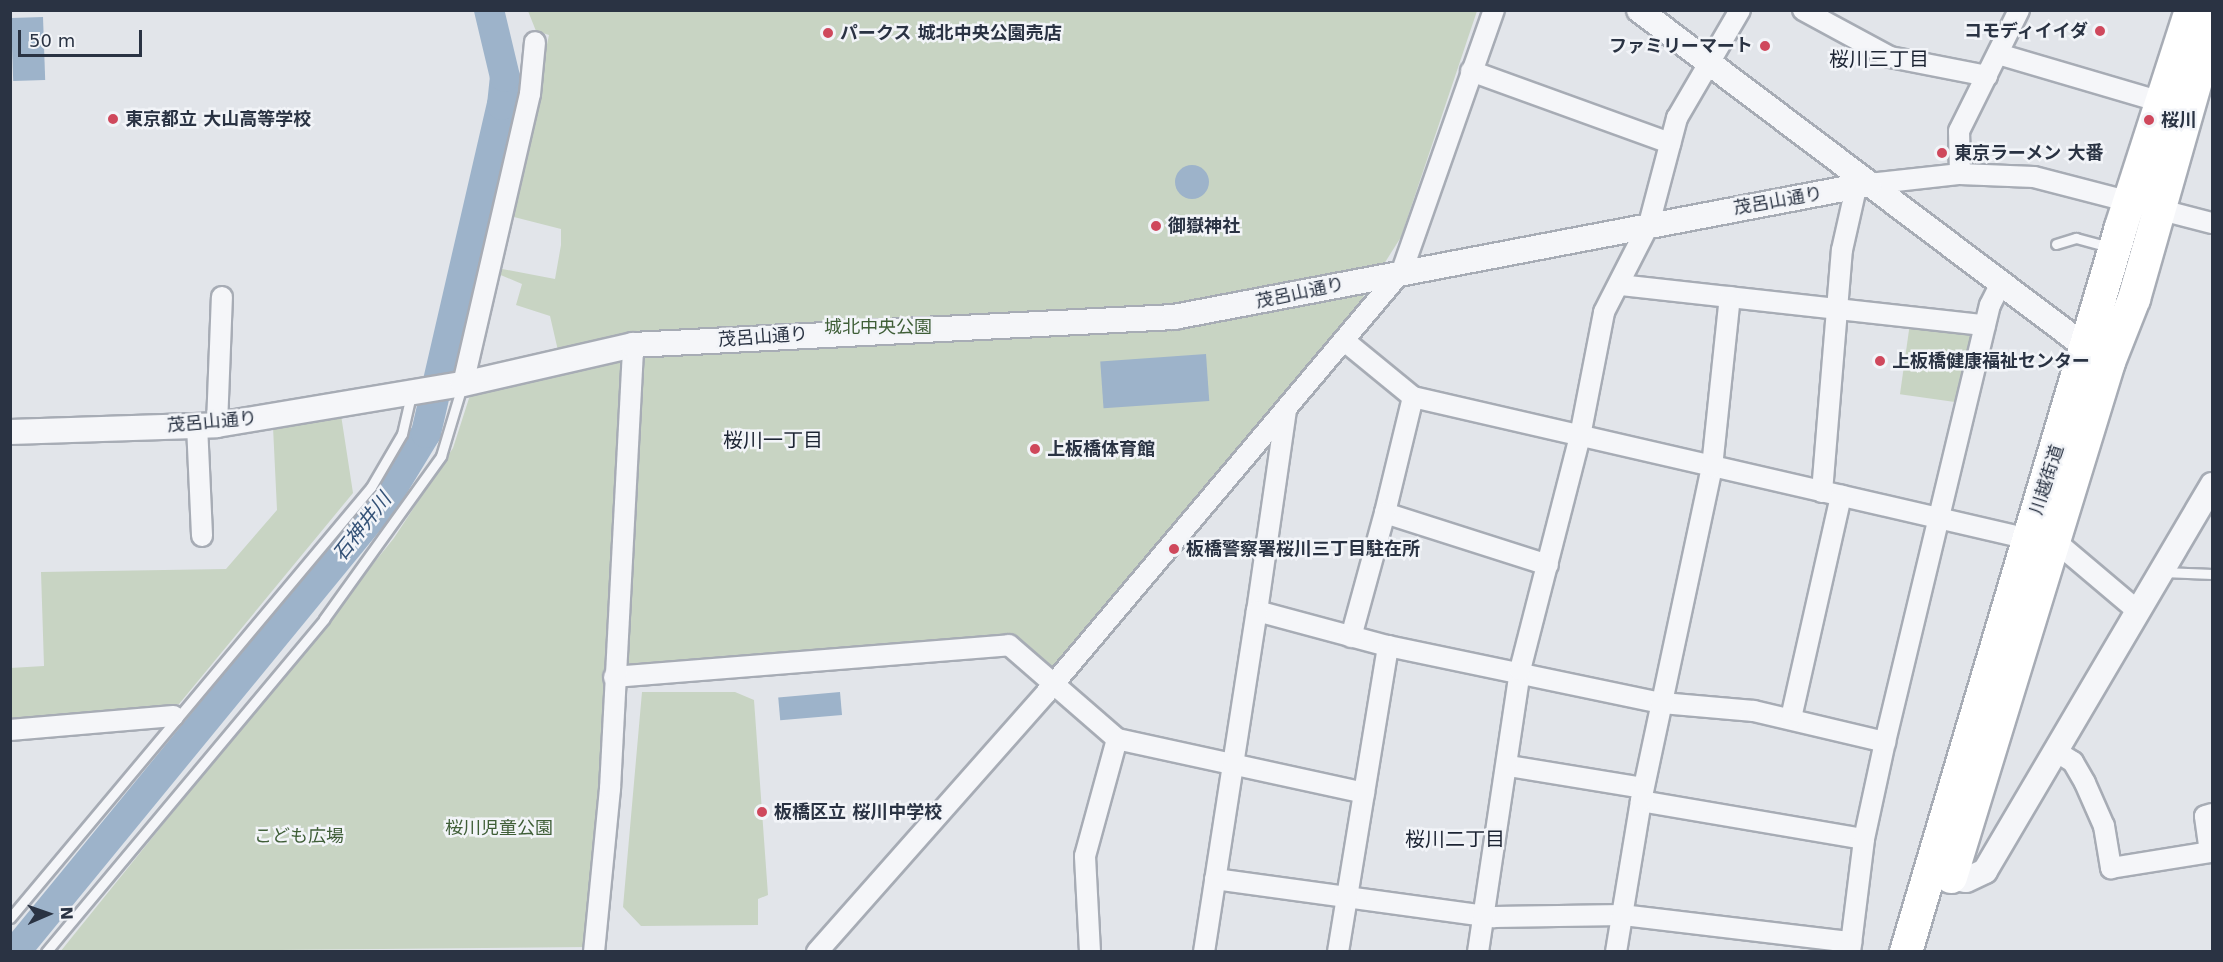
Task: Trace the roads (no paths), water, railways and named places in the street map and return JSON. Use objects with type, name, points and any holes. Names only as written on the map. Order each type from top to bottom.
[{"type":"highway","name":"川越街道","points":[[2098,357],[2134,299],[2144,207],[2165,103],[2191,10]]},
{"type":"highway","name":"川越街道","points":[[1906,951],[1940,876],[2098,357],[2115,249],[2144,207],[2212,26]]},
{"type":"highway","name":"川越街道","points":[[1929,951],[1940,876]]},
{"type":"street","points":[[817,951],[1054,683],[1346,342],[1402,271],[1494,10]]},
{"type":"street","points":[[1639,10],[1862,186],[2098,357]]},
{"type":"street","points":[[1478,951],[1509,766],[1520,670],[1580,436],[1604,312],[1620,285],[1649,224],[1677,118],[1740,10]]},
{"type":"street","points":[[1803,10],[1890,57],[1987,76]]},
{"type":"street","points":[[1960,174],[1959,130],[2019,10]]},
{"type":"street","points":[[463,384],[530,94],[535,42]]},
{"type":"street","points":[[1998,54],[2165,103]]},
{"type":"street","points":[[1471,71],[1670,143]]},
{"type":"street","name":"茂呂山通り","points":[[10,432],[207,425],[463,384],[633,345],[1174,317],[1649,224],[1862,186],[1960,174],[2034,177],[2144,207],[2212,222]]},
{"type":"street","points":[[1791,718],[1831,494],[1837,309],[1862,186]]},
{"type":"street","points":[[1620,285],[1985,325]]},
{"type":"street","points":[[1215,879],[1484,916],[1623,915],[1791,943],[1851,946],[1864,839],[1885,741],[1985,325],[2000,285]]},
{"type":"street","points":[[202,536],[207,425],[222,297]]},
{"type":"street","points":[[1617,951],[1642,794],[1712,467],[1730,297]]},
{"type":"street","points":[[1346,342],[1413,397],[1940,519],[2042,540],[2139,612]]},
{"type":"street","points":[[594,951],[614,677],[633,345]]},
{"type":"street","points":[[1351,637],[1385,513],[1413,397]]},
{"type":"street","points":[[1204,951],[1286,410]]},
{"type":"street","points":[[1940,876],[1976,879],[1984,871],[2057,752],[2212,485]]},
{"type":"street","points":[[1385,513],[1548,565]]},
{"type":"street","points":[[1257,611],[1388,646],[1520,670],[1662,703],[1791,718],[1885,741]]},
{"type":"street","points":[[614,677],[1008,645],[1117,739],[1364,793]]},
{"type":"street","points":[[1338,951],[1388,646]]},
{"type":"street","points":[[10,730],[177,719]]},
{"type":"street","points":[[1090,951],[1085,856],[1117,739]]},
{"type":"street","points":[[2057,752],[2073,762],[2085,783],[2104,826],[2110,868],[2210,852],[2205,816],[2212,814]]},
{"type":"street","points":[[1509,766],[1864,839]]},
{"type":"lane","points":[[2056,244],[2076,238],[2115,249]]},
{"type":"lane","points":[[46,951],[210,746],[324,619],[441,456],[463,384]]},
{"type":"lane","points":[[10,918],[371,487],[402,434],[412,393]]},
{"type":"lane","points":[[2160,571],[2212,574]]},
{"type":"water","points":[[43,17],[45,80],[13,81],[11,18]]},
{"type":"water","points":[[1192,165],[1204,170],[1209,182],[1204,194],[1192,199],[1180,194],[1175,182],[1180,170]]},
{"type":"water","points":[[1206,354],[1209,401],[1104,408],[1100,361]]},
{"type":"water","points":[[840,692],[842,715],[780,720],[778,697]]},
{"type":"waterway","name":"石神井川","points":[[15,952],[384,502],[426,433],[502,105],[505,77],[489,10]]},
{"type":"place","name":"コモディイイダ","points":[[2100,31]]},
{"type":"place","name":"パークス 城北中央公園売店","points":[[828,33]]},
{"type":"place","name":"ファミリーマート","points":[[1765,46]]},
{"type":"place","name":"東京都立 大山高等学校","points":[[113,119]]},
{"type":"place","name":"桜川","points":[[2149,120]]},
{"type":"place","name":"東京ラーメン 大番","points":[[1942,153]]},
{"type":"place","name":"御嶽神社","points":[[1156,226]]},
{"type":"place","name":"上板橋健康福祉センター","points":[[1880,361]]},
{"type":"place","name":"上板橋体育館","points":[[1035,449]]},
{"type":"place","name":"板橋警察署桜川三丁目駐在所","points":[[1174,549]]},
{"type":"place","name":"板橋区立 桜川中学校","points":[[762,812]]},
{"type":"district","name":"桜川三丁目","points":[[1879,59]]},
{"type":"district","name":"桜川一丁目","points":[[773,440]]},
{"type":"district","name":"桜川二丁目","points":[[1455,839]]},
{"type":"park label","name":"城北中央公園","points":[[878,327]]},
{"type":"park label","name":"桜川児童公園","points":[[499,828]]},
{"type":"park label","name":"こども広場","points":[[299,836]]}]
